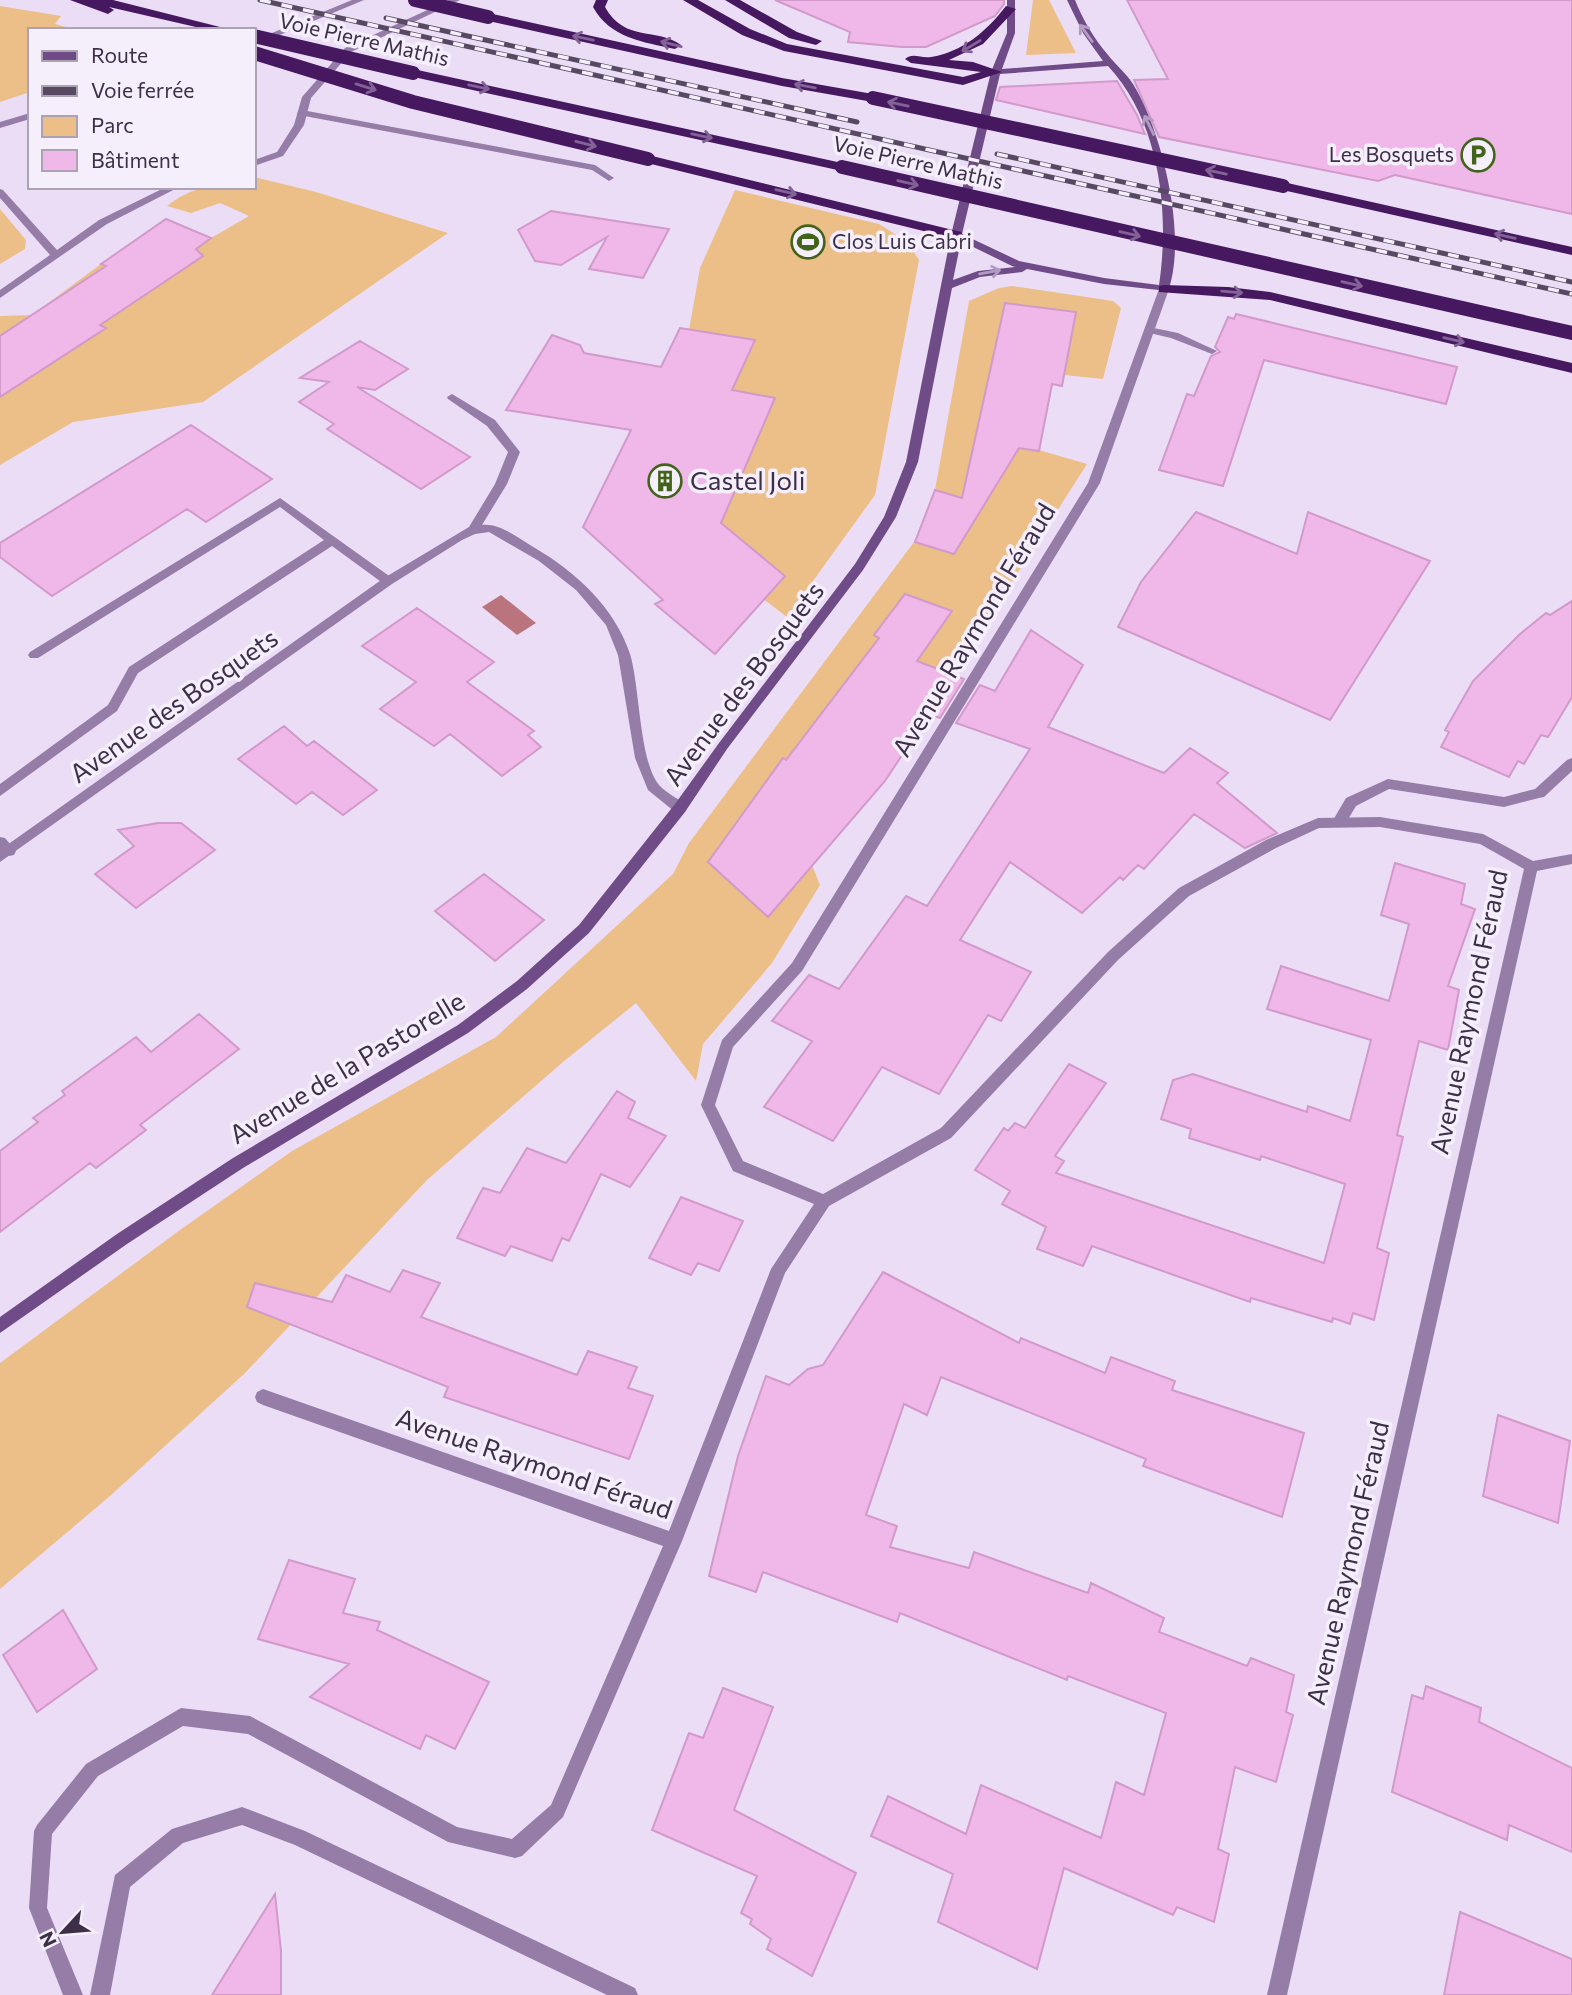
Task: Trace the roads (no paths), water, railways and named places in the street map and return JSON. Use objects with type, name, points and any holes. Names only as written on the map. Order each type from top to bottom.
[{"type":"highway","points":[[76,0],[170,28]]},
{"type":"highway","points":[[97,0],[217,28]]},
{"type":"highway","name":"Voie Pierre Mathis","points":[[415,0],[782,82],[873,98],[1572,251]]},
{"type":"highway","points":[[602,0],[599,7],[603,16],[614,27],[637,36],[732,60],[782,82]]},
{"type":"highway","points":[[689,0],[746,32],[784,47],[963,80],[996,72]]},
{"type":"highway","points":[[731,0],[793,35],[849,49],[973,66],[996,72]]},
{"type":"highway","points":[[919,60],[960,52],[997,27],[1011,5]]},
{"type":"highway","name":"Voie Pierre Mathis","points":[[256,36],[1572,333]]},
{"type":"highway","points":[[256,54],[414,102],[956,235]]},
{"type":"highway","points":[[1164,289],[1228,290],[1270,296],[1572,368]]},
{"type":"main road","name":"Avenue Raymond Féraud","points":[[1071,0],[1079,24],[1127,82],[1155,139],[1168,223],[1168,266],[1164,289]]},
{"type":"main road","name":"Avenue des Bosquets","points":[[680,808],[723,746],[859,567],[890,517],[912,462],[941,324],[956,235],[996,72],[1011,33],[1011,5]]},
{"type":"main road","points":[[996,72],[1109,63]]},
{"type":"main road","points":[[956,235],[1016,264],[1164,289]]},
{"type":"main road","points":[[946,287],[988,272],[1038,268]]},
{"type":"main road","name":"Avenue de la Pastorelle","points":[[0,1326],[122,1239],[238,1163],[463,1029],[522,985],[584,929],[680,808]]},
{"type":"street","points":[[256,41],[359,0]]},
{"type":"street","points":[[256,162],[280,154],[299,125],[307,97],[348,50],[456,0]]},
{"type":"street","points":[[302,113],[595,168],[609,178]]},
{"type":"street","points":[[0,125],[28,117]]},
{"type":"street","points":[[0,295],[103,222],[170,189]]},
{"type":"street","points":[[0,192],[57,256]]},
{"type":"street","name":"Avenue Raymond Féraud","points":[[824,1201],[738,1166],[708,1105],[727,1044],[797,967],[1094,483],[1164,289]]},
{"type":"street","points":[[1149,330],[1174,335],[1212,351]]},
{"type":"street","points":[[452,397],[491,423],[514,452],[501,484],[473,530]]},
{"type":"street","points":[[34,655],[279,502],[388,581]]},
{"type":"street","name":"Avenue des Bosquets","points":[[3,850],[388,581],[458,537],[473,530],[491,528],[543,558],[580,587],[611,623],[624,655],[641,758],[653,787],[680,808]]},
{"type":"street","points":[[0,791],[113,708],[134,670],[332,540]]},
{"type":"street","points":[[1339,822],[1351,802],[1388,784],[1504,802],[1539,793],[1572,763]]},
{"type":"street","name":"Avenue Raymond Féraud","points":[[263,1397],[674,1541],[779,1269],[824,1201],[946,1133],[1113,956],[1184,892],[1271,844],[1318,823],[1380,821],[1483,839],[1531,867],[1277,1995]]},
{"type":"street","points":[[1531,867],[1572,859]]},
{"type":"street","points":[[73,1995],[38,1908],[43,1831],[92,1770],[181,1717],[250,1726],[454,1836],[515,1849],[557,1811],[674,1541]]},
{"type":"street","points":[[100,1995],[122,1882],[177,1835],[242,1816],[299,1837],[628,1995]]},
{"type":"railway","points":[[260,0],[1572,294]]},
{"type":"railway","points":[[386,18],[857,122]]},
{"type":"railway","points":[[997,154],[1572,282]]},
{"type":"place","name":"Les Bosquets","points":[[1478,155]]},
{"type":"place","name":"Clos Luis Cabri","points":[[808,242]]},
{"type":"place","name":"Castel Joli","points":[[665,481]]}]
